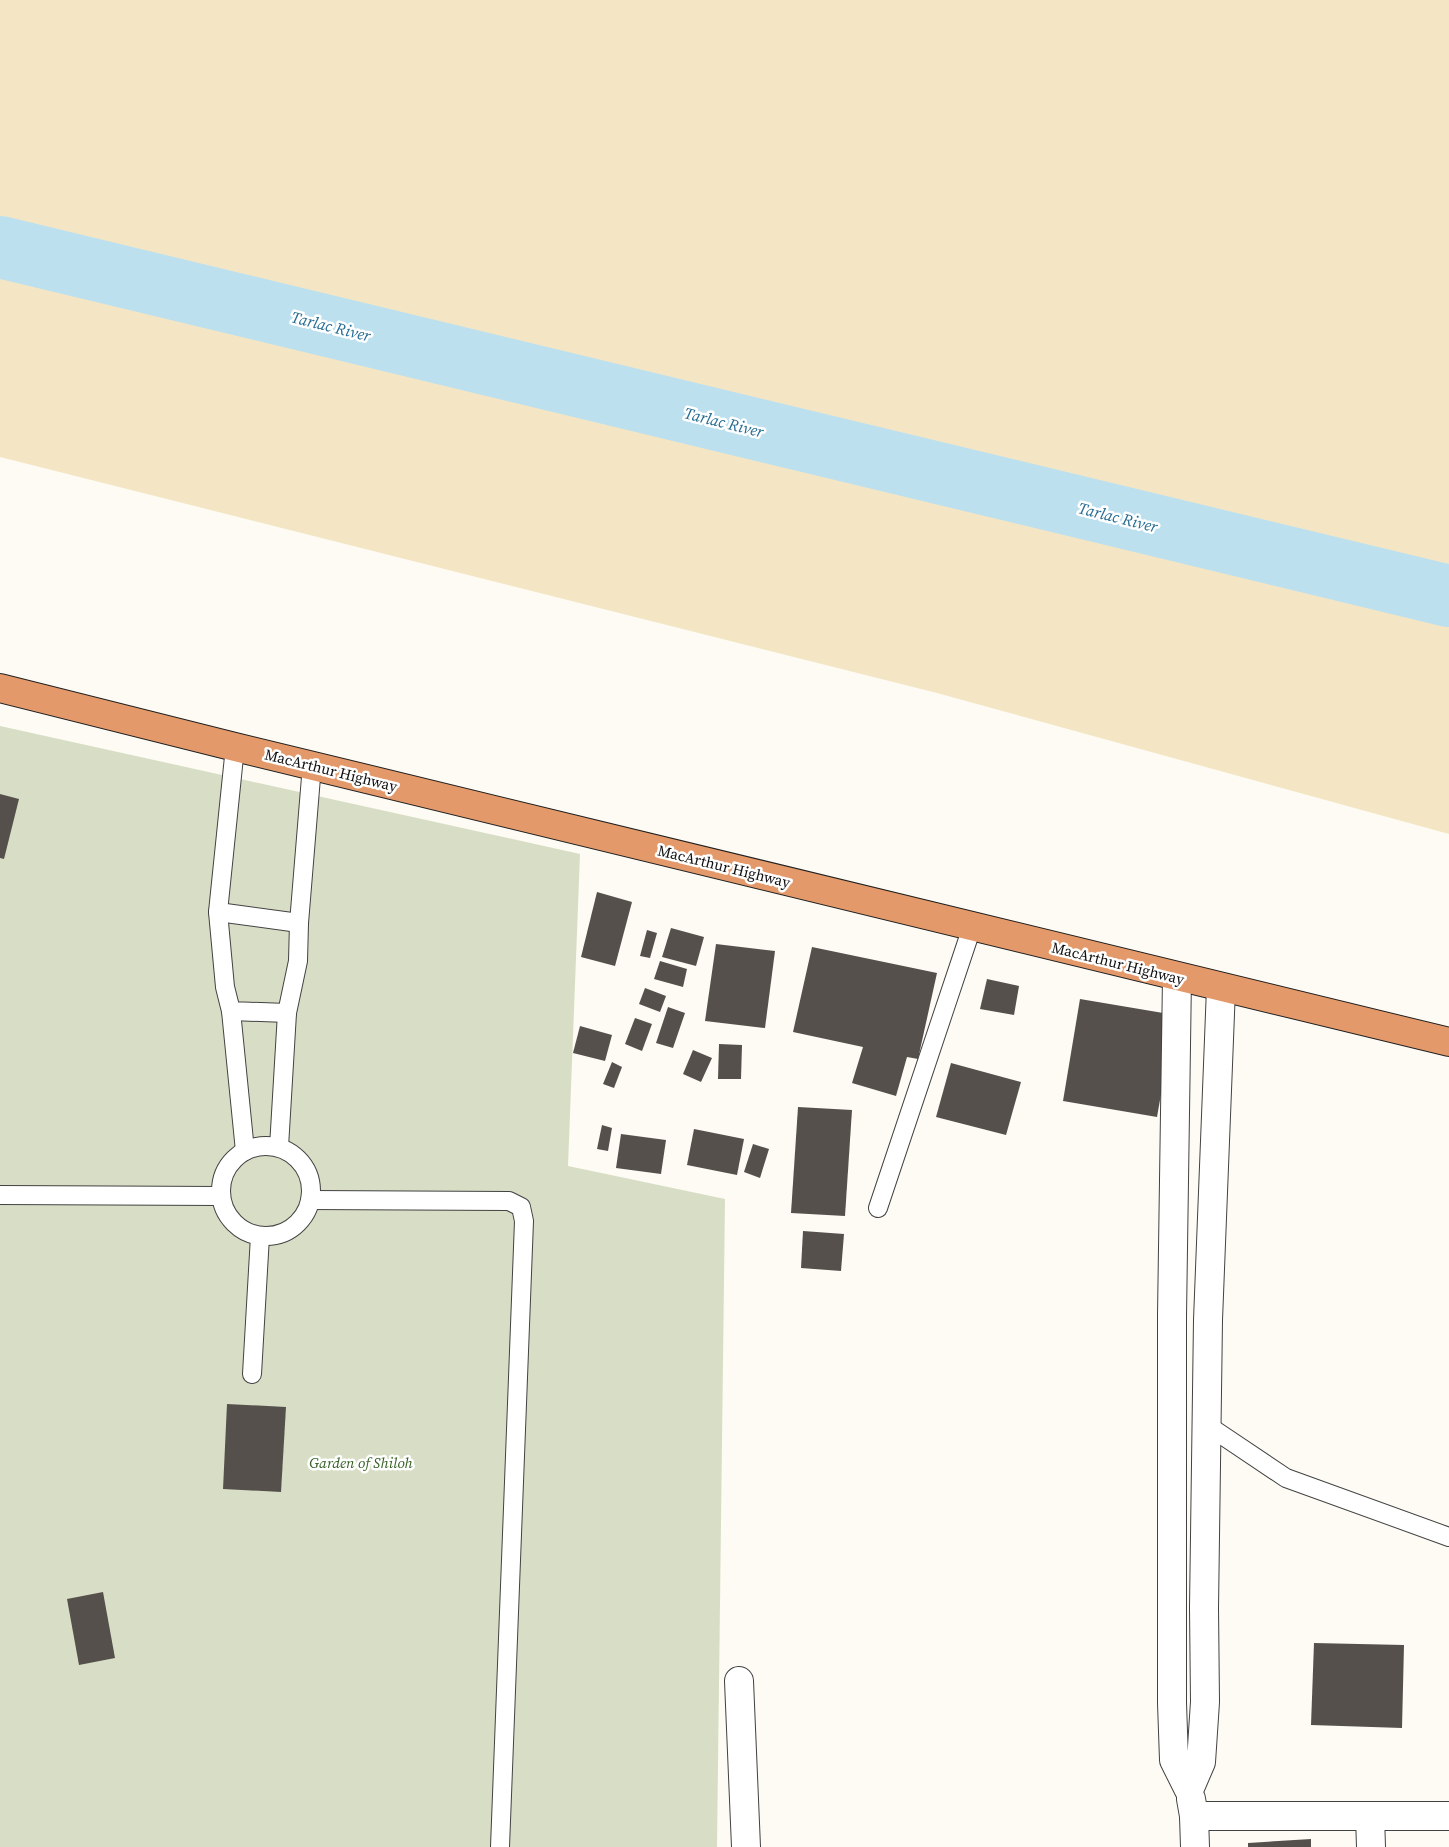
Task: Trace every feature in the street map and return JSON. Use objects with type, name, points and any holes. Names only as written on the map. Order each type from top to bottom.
[{"type":"highway","name":"MacArthur Highway","points":[[0,688],[312,766],[1449,1042]]},
{"type":"street","points":[[1177,977],[1172,1316],[1174,1760],[1192,1803]]},
{"type":"street","points":[[1195,1847],[1192,1803],[1201,1762],[1205,1702],[1204,1608],[1208,1320],[1221,988]]},
{"type":"street","points":[[1172,1316],[1208,1320]]},
{"type":"street","points":[[1172,1611],[1204,1608]]},
{"type":"street","points":[[739,1681],[746,1847]]},
{"type":"street","points":[[1192,1803],[1370,1816],[1449,1816]]},
{"type":"street","points":[[1370,1816],[1371,1847]]},
{"type":"lane","points":[[235,747],[218,912],[225,987],[231,1011],[245,1151]]},
{"type":"lane","points":[[279,1147],[286,1013],[298,961],[298,923],[312,766]]},
{"type":"lane","points":[[218,912],[298,923]]},
{"type":"lane","points":[[878,1208],[972,927]]},
{"type":"lane","points":[[231,1011],[286,1013]]},
{"type":"lane","points":[[267,1146],[279,1147],[291,1153],[301,1162],[308,1174],[311,1187],[310,1200],[305,1213],[297,1224],[286,1232],[273,1236],[260,1236],[245,1231],[234,1223],[225,1210],[221,1196],[222,1183],[226,1170],[234,1159],[245,1151],[267,1146]]},
{"type":"lane","points":[[0,1195],[221,1196]]},
{"type":"lane","points":[[310,1200],[509,1201],[521,1207],[524,1221],[500,1847]]},
{"type":"lane","points":[[252,1374],[260,1236]]},
{"type":"lane","points":[[1207,1425],[1286,1478],[1449,1537]]},
{"type":"sand","points":[[0,0],[1449,0],[1449,834],[937,693],[0,457]]},
{"type":"green space","name":"Garden of Shiloh","points":[[0,726],[580,854],[568,1166],[725,1199],[717,1847],[0,1847]]},
{"type":"building","points":[[0,794],[19,799],[4,859],[0,858]]},
{"type":"building","points":[[597,892],[632,902],[615,966],[581,957]]},
{"type":"building","points":[[671,928],[704,937],[696,966],[662,957]]},
{"type":"building","points":[[647,930],[657,933],[650,958],[640,956]]},
{"type":"building","points":[[716,944],[775,951],[765,1028],[705,1021]]},
{"type":"building","points":[[812,947],[937,973],[918,1059],[907,1057],[896,1096],[852,1083],[863,1047],[793,1032]]},
{"type":"building","points":[[660,961],[687,969],[683,987],[654,979]]},
{"type":"building","points":[[987,979],[1019,986],[1014,1015],[980,1009]]},
{"type":"building","points":[[645,988],[666,996],[660,1012],[639,1004]]},
{"type":"building","points":[[1080,999],[1175,1015],[1157,1117],[1063,1101]]},
{"type":"building","points":[[668,1007],[685,1013],[673,1048],[656,1043]]},
{"type":"building","points":[[635,1018],[652,1024],[642,1051],[625,1044]]},
{"type":"building","points":[[580,1026],[612,1035],[605,1061],[573,1053]]},
{"type":"building","points":[[719,1044],[742,1045],[741,1079],[718,1079]]},
{"type":"building","points":[[693,1050],[712,1058],[701,1082],[683,1074]]},
{"type":"building","points":[[612,1062],[622,1067],[614,1088],[603,1084]]},
{"type":"building","points":[[951,1063],[1021,1082],[1006,1135],[936,1117]]},
{"type":"building","points":[[798,1107],[852,1110],[845,1216],[791,1213]]},
{"type":"building","points":[[602,1125],[612,1128],[608,1151],[597,1149]]},
{"type":"building","points":[[694,1129],[744,1139],[737,1175],[687,1165]]},
{"type":"building","points":[[621,1134],[666,1140],[661,1174],[616,1168]]},
{"type":"building","points":[[753,1144],[769,1149],[760,1178],[744,1172]]},
{"type":"building","points":[[803,1231],[844,1234],[841,1271],[801,1268]]},
{"type":"building","points":[[227,1404],[286,1407],[281,1492],[223,1489]]},
{"type":"building","points":[[103,1592],[115,1658],[79,1665],[67,1599]]},
{"type":"building","points":[[1314,1643],[1404,1645],[1402,1728],[1311,1725]]},
{"type":"building","points":[[1311,1839],[1311,1847],[1248,1847],[1248,1843]]},
{"type":"waterway","name":"Tarlac River","points":[[0,247],[1449,596]]}]
